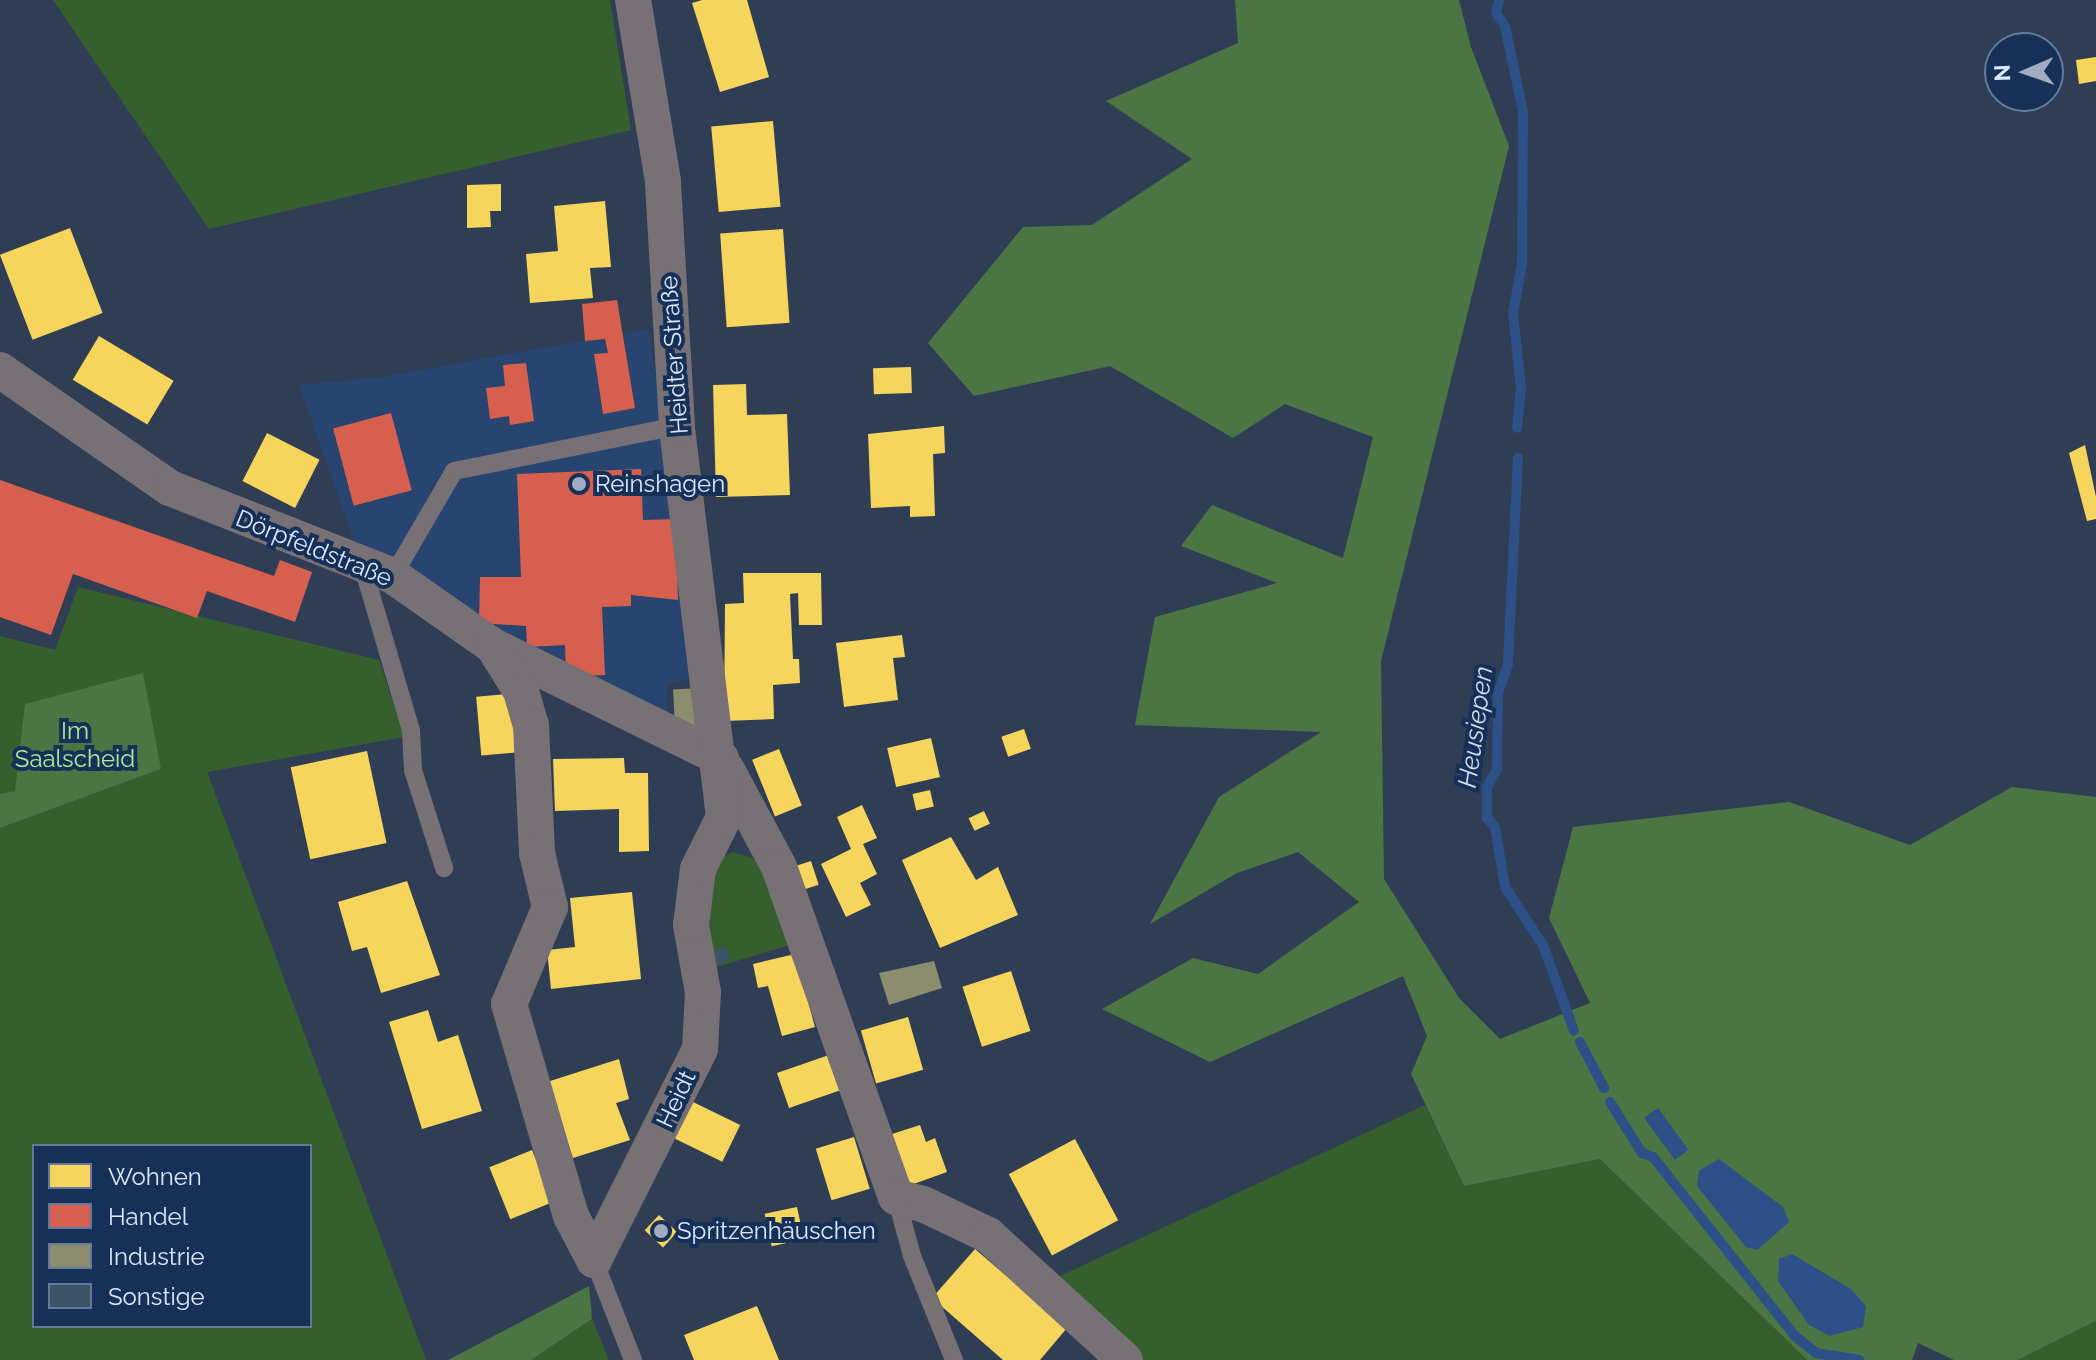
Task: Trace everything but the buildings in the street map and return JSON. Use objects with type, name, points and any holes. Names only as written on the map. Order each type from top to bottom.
[{"type":"street","name":"Heidter Straße","points":[[633,0],[663,181],[677,426],[721,758]]},
{"type":"street","name":"Dörpfeldstraße","points":[[0,370],[170,488],[252,524],[377,569],[493,646],[721,758]]},
{"type":"street","points":[[493,646],[521,691],[531,725],[537,853],[550,907],[509,1004],[571,1216],[594,1260]]},
{"type":"street","points":[[721,758],[779,867],[896,1197],[923,1204],[988,1235],[1125,1360]]},
{"type":"street","name":"Heidt","points":[[594,1260],[700,1049],[703,992],[691,925],[698,869],[724,817],[721,758]]},
{"type":"lane","points":[[444,868],[413,770],[411,730],[377,569],[454,471],[677,426]]},
{"type":"lane","points":[[896,1197],[912,1256],[954,1360]]},
{"type":"lane","points":[[594,1260],[633,1360]]},
{"type":"shaded area","points":[[649,329],[699,679],[667,683],[666,724],[357,549],[299,385],[382,377]]},
{"type":"shaded area","points":[[1658,1108],[1689,1150],[1675,1160],[1644,1118]]},
{"type":"shaded area","points":[[1719,1159],[1783,1207],[1789,1222],[1757,1250],[1746,1247],[1697,1186],[1699,1171]]},
{"type":"shaded area","points":[[1792,1254],[1851,1289],[1866,1306],[1863,1327],[1830,1336],[1809,1325],[1778,1281],[1779,1259]]},
{"type":"green space","points":[[53,0],[610,0],[631,130],[209,229]]},
{"type":"green space","points":[[1235,0],[1459,0],[1471,47],[1509,146],[1381,661],[1384,879],[1459,998],[1500,1039],[1590,1003],[1549,918],[1573,827],[1789,802],[1910,845],[2012,787],[2096,797],[2096,1321],[2018,1360],[1954,1360],[1918,1343],[1912,1360],[1807,1360],[1600,1159],[1464,1186],[1411,1074],[1427,1036],[1403,976],[1210,1062],[1102,1009],[1193,958],[1258,974],[1359,902],[1298,852],[1237,873],[1150,924],[1219,797],[1321,732],[1135,725],[1155,617],[1277,583],[1181,546],[1212,505],[1343,558],[1373,437],[1285,404],[1233,438],[1110,366],[974,396],[928,343],[1023,227],[1092,225],[1192,159],[1106,101],[1238,43]]},
{"type":"green space","points":[[78,587],[379,660],[404,737],[207,772],[426,1360],[0,1360],[0,828],[161,769],[0,794],[0,636],[55,650]]},
{"type":"green space","name":"Im Saalscheid","points":[[143,673],[161,769],[0,828],[0,794],[15,791],[25,704]]},
{"type":"green space","points":[[733,852],[757,860],[796,943],[713,968],[706,880],[720,858]]},
{"type":"green space","points":[[1425,1105],[1464,1186],[1600,1159],[1807,1360],[1136,1360],[1058,1277]]},
{"type":"green space","points":[[589,1286],[592,1319],[531,1360],[448,1360]]},
{"type":"green space","points":[[592,1319],[609,1360],[531,1360]]},
{"type":"green space","points":[[2096,1321],[2096,1360],[2018,1360]]},
{"type":"waterway","name":"Heusiepen","points":[[1499,0],[1496,13],[1505,26],[1523,112],[1522,264],[1513,313],[1521,388],[1517,428]]},
{"type":"waterway","name":"Heusiepen","points":[[1518,458],[1508,664],[1498,693],[1497,769],[1487,787],[1487,818],[1495,827],[1505,887],[1543,945],[1574,1031]]},
{"type":"waterway","name":"Heusiepen","points":[[1580,1042],[1604,1088]]},
{"type":"waterway","name":"Heusiepen","points":[[1610,1102],[1642,1153],[1653,1157],[1795,1336],[1816,1353],[1859,1360]]},
{"type":"place","name":"Reinshagen","points":[[579,484]]},
{"type":"place","name":"Spritzenhäuschen","points":[[661,1231]]}]
